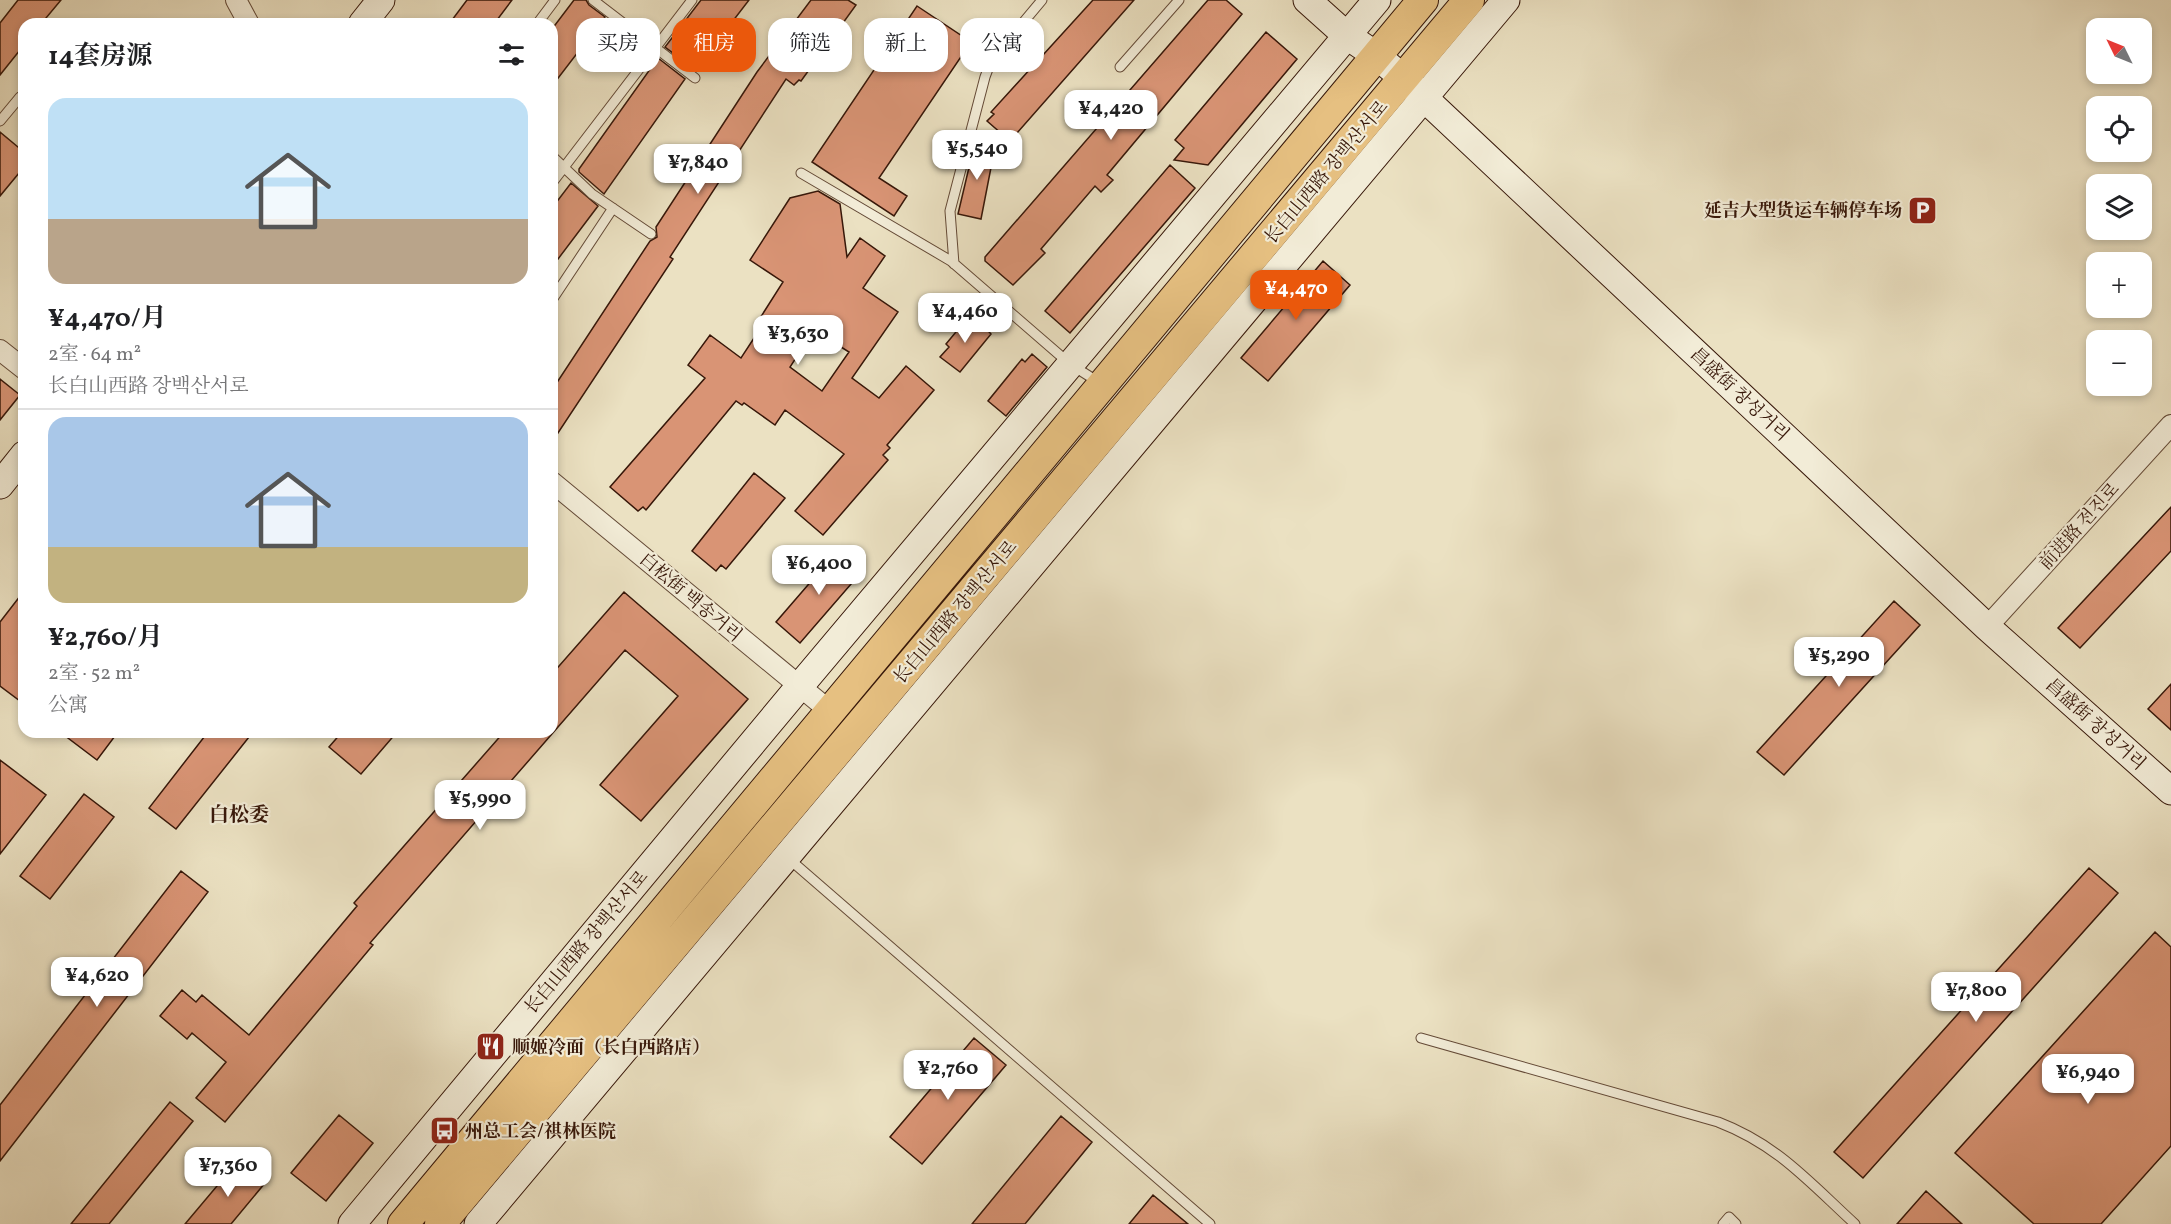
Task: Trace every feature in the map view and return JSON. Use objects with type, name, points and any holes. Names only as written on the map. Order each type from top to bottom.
[{"type":"main road","name":"长白山西路 장백산서로","points":[[403,1224],[1105,385],[1423,0]]},
{"type":"main road","name":"长白山西路 장백산서로","points":[[440,1224],[776,847],[1414,88],[1469,0]]},
{"type":"street","points":[[236,0],[246,18]]},
{"type":"street","points":[[367,18],[381,0]]},
{"type":"street","name":"昌盛街 창성거리","points":[[1307,0],[1346,35],[1377,56],[1414,88],[1987,627],[2171,791]]},
{"type":"street","name":"长白山西路 장백산서로","points":[[352,1224],[799,687],[1377,0]]},
{"type":"street","name":"长白山西路 장백산서로","points":[[1414,88],[1506,0]]},
{"type":"street","points":[[0,350],[18,364]]},
{"type":"street","name":"前进路 전진로","points":[[1987,627],[2171,426]]},
{"type":"street","points":[[0,485],[18,462]]},
{"type":"street","name":"白松街 백송거리","points":[[558,487],[831,712]]},
{"type":"street","name":"长白山西路 장백산서로","points":[[478,1224],[776,847]]},
{"type":"lane","points":[[542,18],[555,0]]},
{"type":"lane","points":[[593,0],[616,18]]},
{"type":"lane","points":[[660,42],[692,0]]},
{"type":"lane","points":[[954,264],[950,211],[971,122],[985,77],[991,61],[1042,0]]},
{"type":"lane","points":[[1120,67],[1179,0]]},
{"type":"lane","points":[[660,52],[695,78]]},
{"type":"lane","points":[[558,175],[637,72]]},
{"type":"lane","points":[[0,121],[18,99]]},
{"type":"lane","points":[[558,161],[592,194],[651,234]]},
{"type":"lane","points":[[801,172],[954,264],[1070,364],[1105,385]]},
{"type":"lane","points":[[558,291],[613,208]]},
{"type":"lane","points":[[776,847],[1210,1224]]},
{"type":"lane","points":[[1421,1038],[1718,1122],[1745,1132],[1770,1147],[1855,1224]]},
{"type":"lane","points":[[1723,1224],[1729,1217],[1736,1224]]},
{"type":"building","points":[[18,0],[61,0],[46,18],[18,18],[18,52],[0,75],[0,23]]},
{"type":"building","points":[[467,0],[512,0],[498,18],[454,18]]},
{"type":"building","points":[[574,0],[586,0],[605,17],[576,18],[576,55],[558,78],[558,21]]},
{"type":"building","points":[[701,0],[749,0],[735,18],[687,18]]},
{"type":"building","points":[[811,0],[848,0],[856,5],[847,18],[798,18]]},
{"type":"building","points":[[1093,0],[1134,0],[1010,141],[987,121],[994,114],[991,112],[1027,72],[1044,72],[1044,54]]},
{"type":"building","points":[[1208,0],[1226,0],[1242,14],[1107,175],[1113,180],[1101,192],[1095,186],[1041,249],[1045,253],[1013,285],[985,261],[985,257]]},
{"type":"building","points":[[917,6],[935,18],[909,18]]},
{"type":"building","points":[[948,27],[960,35],[960,58],[879,178],[907,196],[894,216],[812,162],[873,72],[948,72]]},
{"type":"building","points":[[1266,32],[1297,59],[1208,165],[1174,160],[1184,148],[1175,140]]},
{"type":"building","points":[[672,38],[672,52],[665,47]]},
{"type":"building","points":[[768,57],[768,72],[808,72],[801,81],[799,80],[794,85],[786,79],[670,257],[673,259],[558,433],[558,381],[650,241],[657,237],[656,227]]},
{"type":"building","points":[[660,60],[672,69],[672,72],[676,72],[685,79],[604,194],[579,172],[648,72],[660,72]]},
{"type":"building","points":[[0,132],[18,147],[18,174],[0,196]]},
{"type":"building","points":[[975,142],[995,147],[981,219],[958,214]]},
{"type":"building","points":[[1170,165],[1195,188],[1070,333],[1045,311]]},
{"type":"building","points":[[571,183],[598,206],[558,259],[558,200]]},
{"type":"building","points":[[818,191],[840,204],[847,257],[860,238],[885,256],[863,288],[898,312],[852,378],[879,398],[906,366],[934,390],[887,445],[890,448],[883,455],[888,460],[823,535],[795,511],[844,454],[785,410],[775,425],[744,403],[742,405],[736,401],[646,510],[643,507],[638,511],[610,487],[705,378],[688,365],[710,335],[741,358],[760,329],[755,326],[783,282],[750,260],[790,198]],"holes":[[[814,330],[849,352],[822,391],[790,367]]]},
{"type":"building","points":[[1323,261],[1350,285],[1268,381],[1241,358]]},
{"type":"building","points":[[973,315],[991,334],[960,372],[940,357],[949,347],[946,344]]},
{"type":"building","points":[[1032,354],[1047,367],[1006,416],[988,401],[1022,359],[1025,362]]},
{"type":"building","points":[[0,379],[18,393],[18,398],[0,420]]},
{"type":"building","points":[[754,473],[785,498],[726,569],[721,565],[716,571],[692,551]]},
{"type":"building","points":[[2171,507],[2171,551],[2080,648],[2058,628]]},
{"type":"building","points":[[839,549],[862,568],[856,575],[858,576],[800,643],[776,622]]},
{"type":"building","points":[[624,592],[748,699],[641,821],[600,785],[678,696],[625,650],[558,727],[558,667]]},
{"type":"building","points":[[18,599],[18,700],[0,686],[0,622]]},
{"type":"building","points":[[1894,601],[1920,625],[1784,775],[1757,752]]},
{"type":"building","points":[[2171,684],[2171,730],[2148,709]]},
{"type":"building","points":[[68,738],[114,738],[97,760]]},
{"type":"building","points":[[203,738],[248,738],[176,829],[149,808]]},
{"type":"building","points":[[337,738],[392,738],[361,774],[329,747]]},
{"type":"building","points":[[499,738],[548,738],[370,943],[373,945],[225,1122],[196,1098],[226,1062],[192,1033],[187,1039],[160,1016],[182,990],[196,1002],[202,995],[249,1035],[357,906],[354,903]]},
{"type":"building","points":[[0,760],[46,795],[0,854]]},
{"type":"building","points":[[84,794],[114,817],[50,899],[20,876]]},
{"type":"building","points":[[2089,868],[2118,893],[1863,1178],[1834,1152]]},
{"type":"building","points":[[181,871],[208,892],[0,1161],[0,1105]]},
{"type":"building","points":[[2155,932],[2171,947],[2171,1146],[2101,1224],[2034,1224],[1955,1153]]},
{"type":"building","points":[[974,1038],[1006,1065],[922,1164],[890,1137]]},
{"type":"building","points":[[170,1102],[193,1121],[109,1224],[71,1224]]},
{"type":"building","points":[[339,1115],[373,1143],[326,1201],[291,1173]]},
{"type":"building","points":[[1061,1116],[1092,1142],[1025,1224],[972,1224]]},
{"type":"building","points":[[238,1161],[265,1183],[231,1224],[185,1224]]},
{"type":"building","points":[[1926,1191],[1962,1224],[1897,1224]]},
{"type":"building","points":[[1153,1195],[1188,1224],[1129,1224]]},
{"type":"place","name":"延吉大型货运车辆停车场","points":[[1923,210]]},
{"type":"place","name":"顺姬冷面（长白西路店）","points":[[491,1047]]},
{"type":"place","name":"州总工会/祺林医院","points":[[444,1131]]},
{"type":"district","name":"白松委","points":[[239,814]]}]
